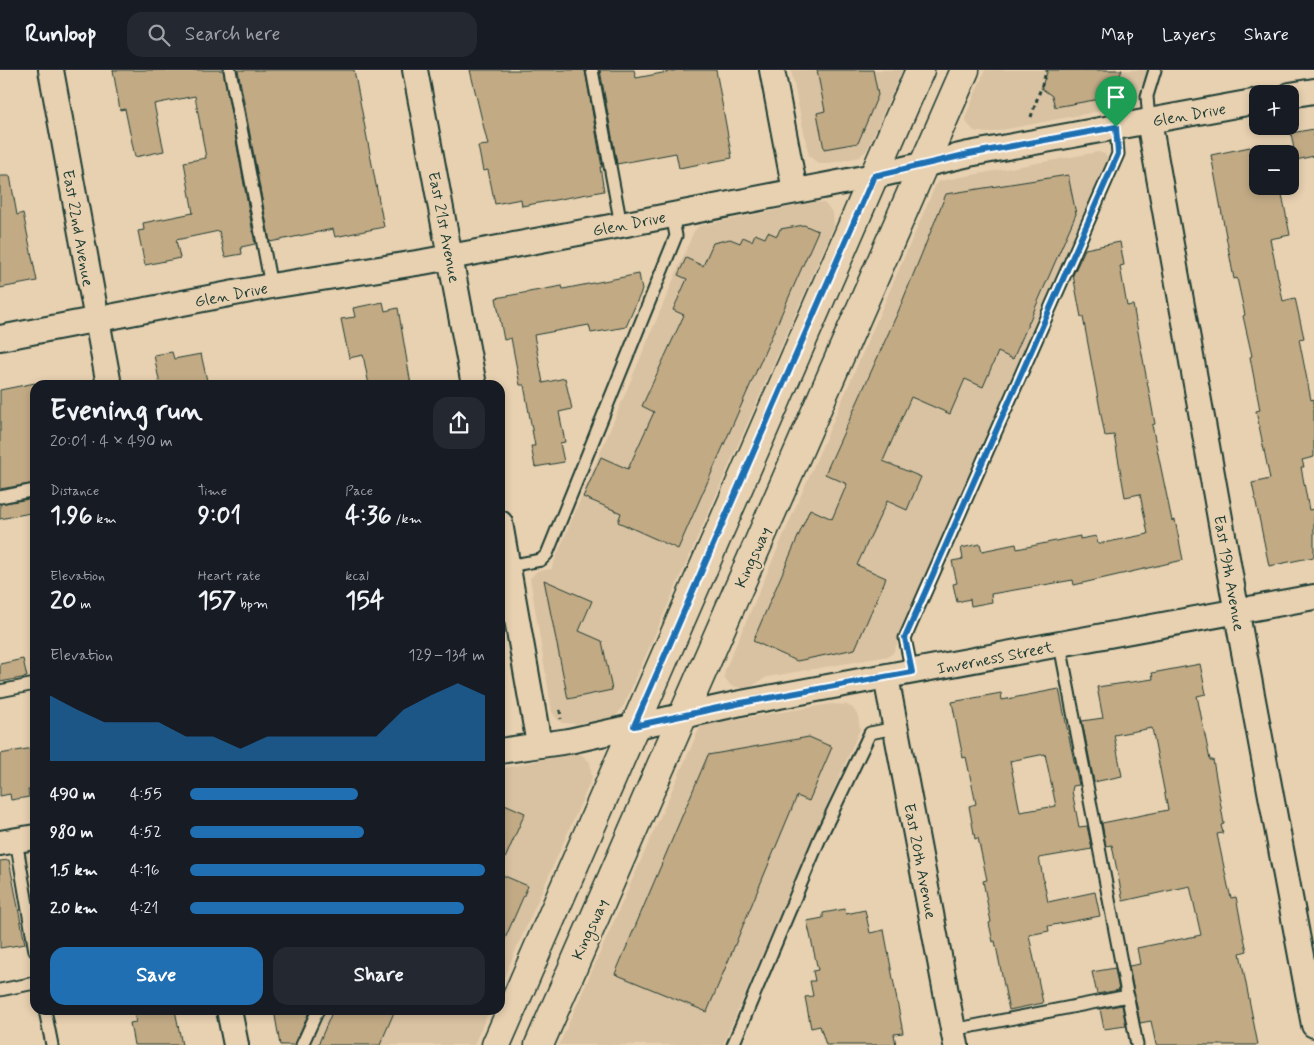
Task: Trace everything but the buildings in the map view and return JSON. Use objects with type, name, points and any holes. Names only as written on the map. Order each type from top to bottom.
[{"type":"main road","points":[[496,1045],[920,70]]},
{"type":"main road","name":"Kingsway","points":[[539,1045],[965,70]]},
{"type":"street","name":"East 22nd Avenue","points":[[51,70],[108,380]]},
{"type":"street","name":"East 21st Avenue","points":[[415,70],[473,380]]},
{"type":"street","points":[[772,70],[794,191]]},
{"type":"street","points":[[1299,94],[1314,91]]},
{"type":"street","name":"Glen Drive","points":[[0,338],[271,286],[450,257],[621,225],[874,176],[924,164],[1249,103]]},
{"type":"street","name":"East 19th Avenue","points":[[1149,121],[1237,612],[1314,1025]]},
{"type":"street","points":[[505,550],[539,744]]},
{"type":"street","name":"Inverness Street","points":[[505,750],[569,740],[682,716],[1314,597]]},
{"type":"street","name":"East 20th Avenue","points":[[886,677],[954,1037]]},
{"type":"street","points":[[230,1015],[236,1045]]},
{"type":"lane","points":[[230,70],[271,286]]},
{"type":"lane","points":[[592,70],[621,225]]},
{"type":"lane","points":[[1149,121],[1147,96],[1156,70]]},
{"type":"lane","points":[[912,672],[905,638],[1118,154],[1116,127]]},
{"type":"lane","points":[[508,566],[540,560],[547,554],[676,236],[672,215]]},
{"type":"lane","points":[[0,497],[30,491]]},
{"type":"lane","points":[[1060,645],[1137,1045]]},
{"type":"lane","points":[[0,691],[30,685]]},
{"type":"lane","points":[[733,1045],[820,838],[870,734],[895,728]]},
{"type":"lane","points":[[17,840],[30,920]]},
{"type":"lane","points":[[0,990],[30,984]]},
{"type":"lane","points":[[954,1037],[1128,996]]},
{"type":"lane","points":[[46,1015],[52,1045]]},
{"type":"lane","points":[[302,1045],[316,1015]]},
{"type":"path","points":[[1032,117],[1047,70]]},
{"type":"shaded area","points":[[791,70],[902,70],[867,150],[860,157],[819,164],[809,156]]},
{"type":"shaded area","points":[[985,70],[1155,70],[1150,84],[1142,84],[1131,105],[987,133],[974,131],[966,122],[966,115]]},
{"type":"shaded area","points":[[1098,152],[1105,154],[1109,163],[893,653],[889,656],[767,677],[747,689],[731,686],[724,678],[725,670],[936,184],[939,181]]},
{"type":"shaded area","points":[[816,202],[824,203],[833,213],[834,226],[624,705],[616,716],[576,724],[562,723],[552,712],[530,578],[537,571],[551,569],[694,231],[699,226]]},
{"type":"shaded area","points":[[831,704],[847,705],[853,708],[858,716],[860,729],[723,1045],[559,1045],[700,727],[707,724]]},
{"type":"shaded area","points":[[574,753],[582,755],[590,762],[592,778],[505,975],[505,768]]},
{"type":"shaded area","points":[[324,1015],[487,1015],[474,1045],[310,1045]]},
{"type":"route","points":[[1116,127],[1118,154],[905,638],[912,672],[741,703],[634,726],[874,176],[969,154],[1116,127]]}]
